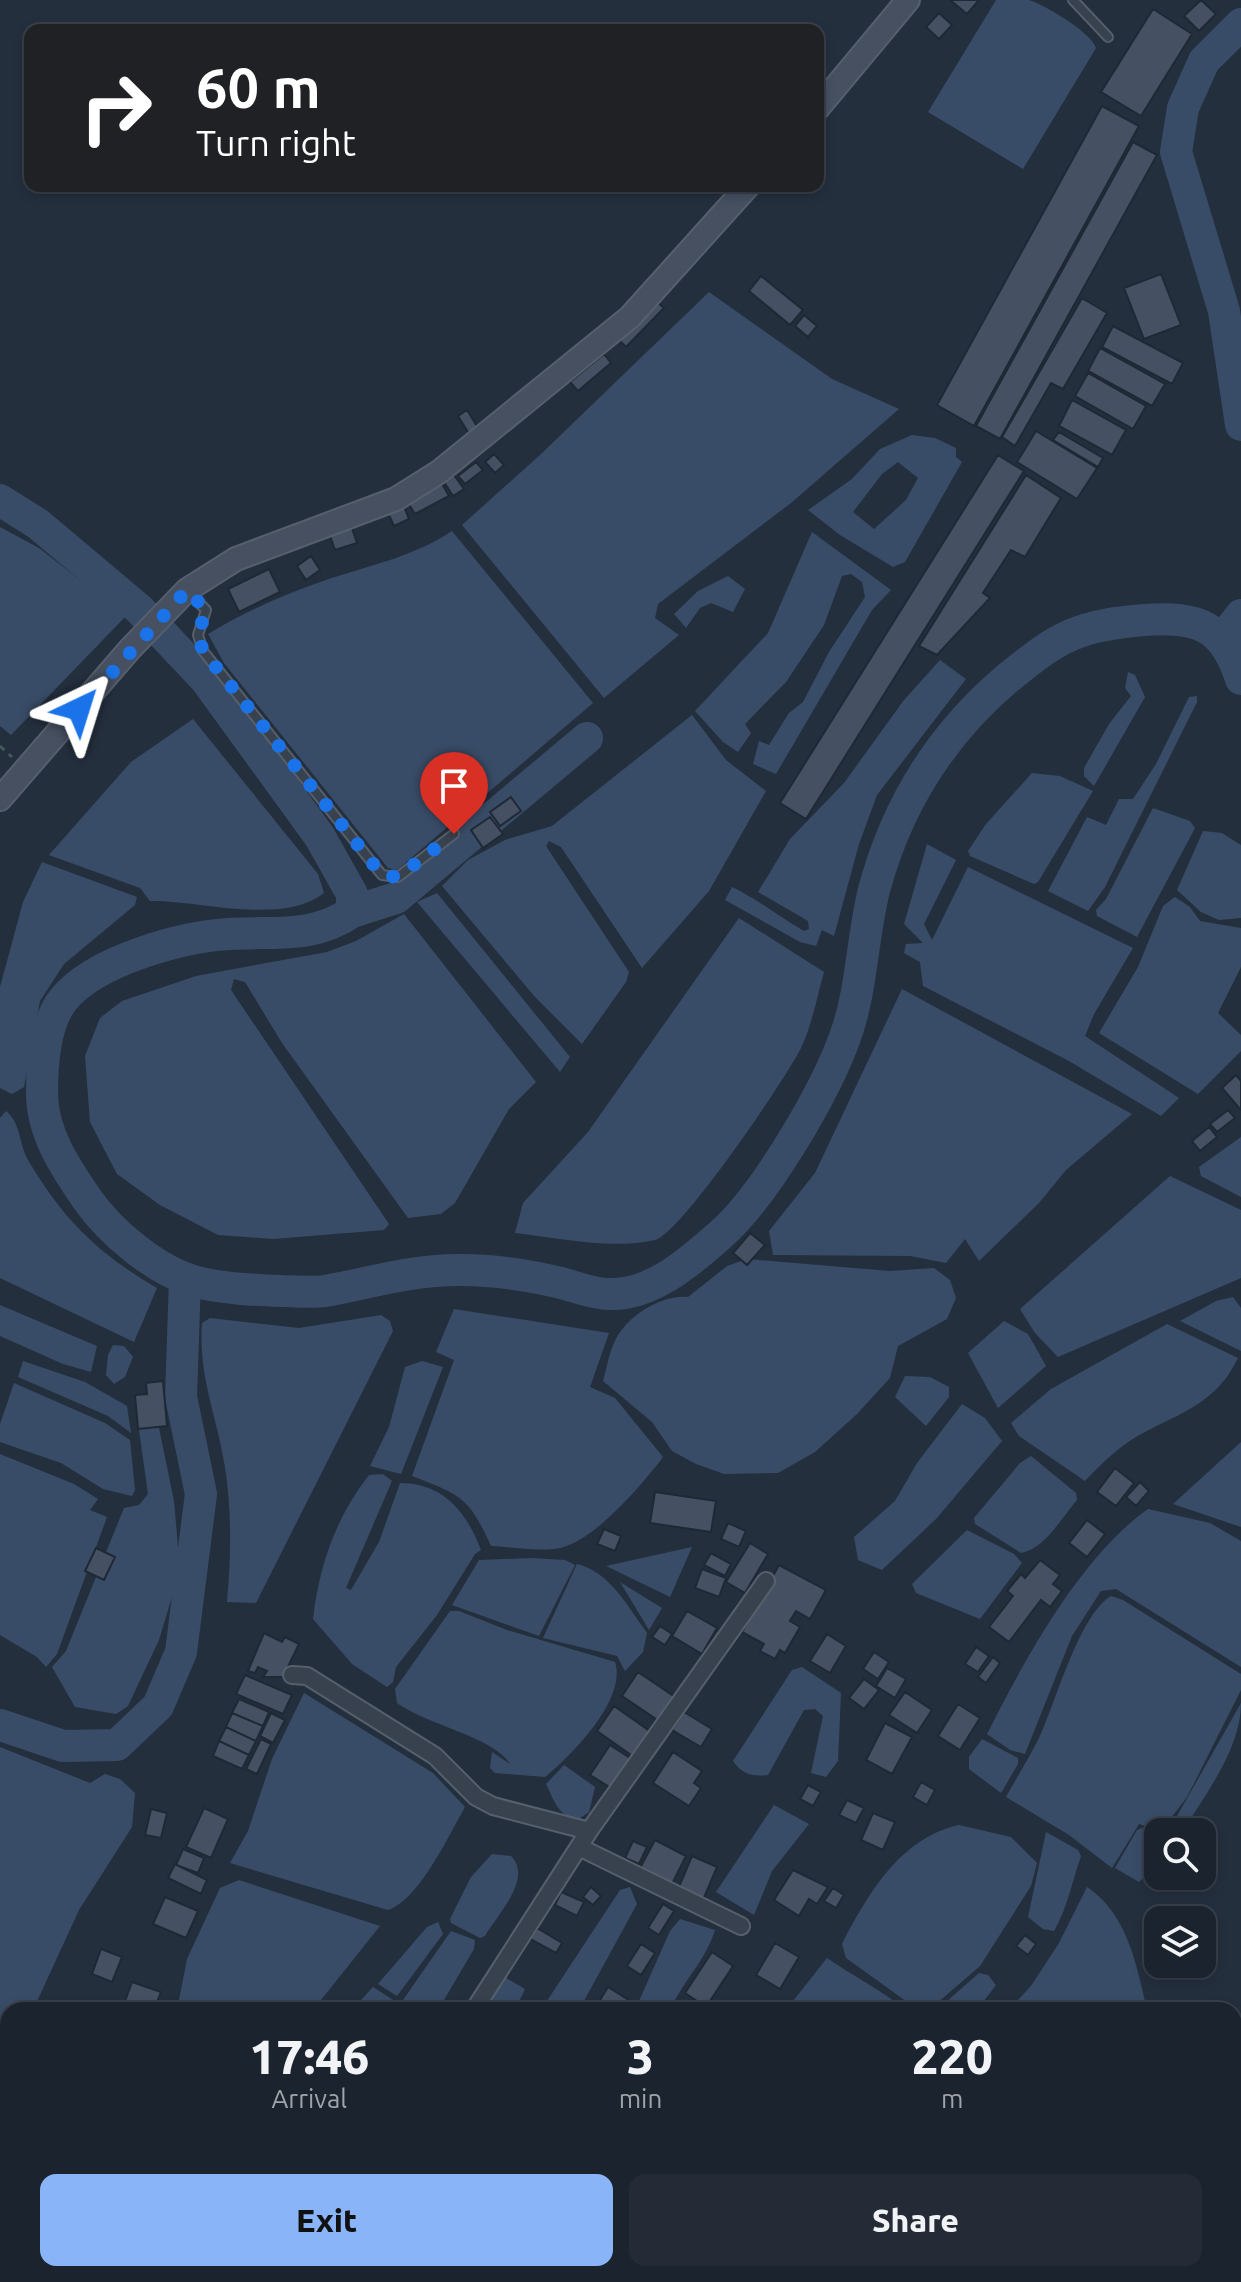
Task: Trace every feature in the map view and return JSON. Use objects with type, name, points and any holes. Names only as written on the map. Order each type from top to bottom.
[{"type":"main road","points":[[824,101],[908,0]]},
{"type":"main road","points":[[0,799],[130,649],[181,596],[236,559],[396,499],[450,464],[630,317],[743,192]]},
{"type":"street","points":[[479,2002],[589,1831],[766,1581]]},
{"type":"street","points":[[292,1675],[307,1676],[435,1756],[476,1797],[493,1806],[589,1831]]},
{"type":"street","points":[[579,1847],[741,1926]]},
{"type":"lane","points":[[1073,0],[1108,37]]},
{"type":"lane","points":[[181,596],[206,610],[198,635],[203,651],[382,875],[398,877],[454,834]]},
{"type":"water","points":[[996,0],[1029,0],[1036,3],[1077,27],[1096,48],[1023,169],[928,112]]},
{"type":"water","points":[[709,292],[832,379],[899,409],[791,503],[658,604],[655,618],[679,635],[604,698],[462,525],[541,454]]},
{"type":"water","points":[[912,435],[935,438],[956,448],[956,457],[962,462],[905,562],[893,567],[840,535],[808,510],[852,479],[880,449]],"holes":[[[898,462],[918,478],[906,500],[874,529],[853,512],[882,474]]]},
{"type":"water","points":[[0,527],[39,548],[126,616],[11,735],[0,726]]},
{"type":"water","points":[[452,531],[593,703],[397,870],[388,868],[224,663],[208,634],[280,597],[407,554]]},
{"type":"water","points":[[812,532],[891,590],[872,610],[776,774],[753,764],[759,741],[769,745],[789,713],[803,702],[829,652],[865,597],[862,582],[851,574],[842,576],[824,625],[786,682],[745,724],[751,733],[738,752],[723,742],[695,711],[768,633]]},
{"type":"water","points":[[728,576],[745,589],[733,612],[711,603],[700,608],[686,628],[674,614],[698,591]]},
{"type":"water","points":[[940,660],[966,679],[877,795],[859,844],[834,936],[822,930],[816,946],[800,942],[725,900],[732,887],[804,931],[809,929],[808,921],[758,892],[790,839],[844,783],[904,700]]},
{"type":"water","points":[[1128,672],[1135,675],[1145,697],[1094,786],[1084,776],[1084,768],[1109,724],[1131,696],[1125,688]]},
{"type":"water","points":[[1197,696],[1197,702],[1105,887],[1088,911],[1048,891],[1087,817],[1106,825],[1119,799],[1133,799],[1156,764],[1189,697]]},
{"type":"water","points":[[692,715],[726,760],[766,791],[709,891],[642,968],[561,847],[549,841],[546,846],[629,972],[626,982],[582,1044],[535,997],[442,886],[468,860],[505,840],[552,826]]},
{"type":"water","points":[[193,719],[318,874],[324,893],[306,903],[263,910],[150,901],[140,888],[49,855],[131,762]]},
{"type":"water","points":[[1032,773],[1060,776],[1093,791],[1034,884],[970,856],[968,851],[986,824]]},
{"type":"water","points":[[1153,808],[1190,821],[1195,828],[1137,937],[1097,916],[1096,910],[1106,899]]},
{"type":"water","points":[[1203,831],[1222,833],[1241,845],[1241,918],[1219,920],[1201,912],[1177,890]]},
{"type":"water","points":[[927,844],[956,860],[924,924],[932,940],[968,867],[1133,948],[1094,1014],[1085,1036],[1179,1098],[1161,1116],[1069,1061],[923,986],[920,962],[904,953],[906,944],[923,943],[904,924]]},
{"type":"water","points":[[42,862],[137,897],[135,905],[64,964],[40,1001],[24,1087],[12,1094],[0,1088],[0,987],[23,902]]},
{"type":"water","points":[[437,893],[570,1057],[560,1072],[417,902]]},
{"type":"water","points":[[1175,897],[1190,907],[1200,921],[1241,928],[1241,967],[1218,1013],[1241,1035],[1241,1051],[1198,1094],[1099,1033],[1138,967],[1163,906]]},
{"type":"water","points":[[404,914],[536,1082],[509,1109],[455,1203],[441,1214],[408,1218],[282,1043],[245,982],[234,979],[231,990],[389,1224],[384,1230],[273,1239],[218,1235],[160,1205],[117,1174],[90,1122],[85,1056],[100,1018],[122,1001],[196,976],[327,952],[356,941]]},
{"type":"water","points":[[739,918],[824,972],[801,1048],[732,1153],[686,1212],[668,1232],[655,1240],[620,1244],[515,1233],[523,1203],[588,1132]]},
{"type":"water","points":[[902,989],[1132,1114],[1066,1170],[1039,1203],[979,1261],[965,1239],[946,1263],[910,1256],[773,1255],[769,1231],[815,1173]]},
{"type":"water","points":[[6,1111],[15,1122],[28,1160],[68,1217],[116,1262],[157,1288],[134,1342],[0,1278],[0,1118]]},
{"type":"water","points":[[1241,1137],[1241,1197],[1201,1176],[1199,1167]]},
{"type":"water","points":[[1170,1176],[1241,1210],[1241,1278],[1058,1357],[1035,1333],[1020,1309]]},
{"type":"water","points":[[747,1259],[890,1271],[934,1268],[950,1280],[956,1298],[947,1319],[898,1346],[890,1378],[857,1414],[815,1452],[778,1473],[724,1474],[696,1464],[672,1451],[652,1422],[603,1381],[616,1339],[637,1314],[668,1299],[688,1297],[727,1266]]},
{"type":"water","points":[[1233,1297],[1241,1308],[1241,1351],[1180,1321],[1216,1301]]},
{"type":"water","points":[[0,1305],[97,1346],[91,1372],[63,1364],[0,1336]]},
{"type":"water","points":[[454,1309],[609,1333],[590,1387],[615,1398],[663,1457],[617,1510],[588,1535],[560,1548],[544,1550],[491,1546],[476,1517],[462,1500],[412,1476],[454,1360],[436,1352]]},
{"type":"water","points":[[381,1315],[390,1321],[393,1331],[256,1603],[227,1602],[229,1501],[222,1448],[205,1378],[202,1323],[210,1318],[299,1328]]},
{"type":"water","points":[[1004,1321],[1028,1334],[1046,1366],[998,1408],[968,1353]]},
{"type":"water","points":[[1167,1324],[1238,1358],[1230,1373],[1209,1396],[1127,1443],[1085,1481],[1019,1436],[1011,1423],[1051,1389]]},
{"type":"water","points":[[113,1345],[124,1346],[133,1357],[125,1377],[114,1384],[106,1375],[108,1355]]},
{"type":"water","points":[[23,1361],[85,1382],[127,1406],[131,1433],[108,1416],[18,1377]]},
{"type":"water","points":[[422,1361],[443,1367],[401,1474],[370,1466],[389,1427],[405,1367]]},
{"type":"water","points":[[905,1376],[930,1377],[949,1387],[949,1397],[926,1426],[895,1397]]},
{"type":"water","points":[[14,1383],[105,1423],[130,1440],[135,1490],[132,1496],[103,1489],[61,1463],[0,1442],[0,1424]]},
{"type":"water","points":[[962,1404],[985,1418],[1002,1441],[936,1519],[882,1570],[858,1560],[854,1537],[895,1501],[917,1463]]},
{"type":"water","points":[[138,1423],[158,1423],[174,1501],[180,1570],[159,1640],[128,1706],[116,1714],[75,1707],[52,1667],[66,1651],[124,1508],[139,1505],[148,1494]]},
{"type":"water","points":[[1241,1442],[1241,1527],[1173,1504]]},
{"type":"water","points":[[0,1454],[74,1484],[98,1499],[90,1510],[107,1517],[57,1654],[46,1667],[37,1657],[0,1635]]},
{"type":"water","points":[[1031,1456],[1076,1493],[1077,1500],[1038,1546],[1021,1553],[975,1524],[974,1518],[1020,1463]]},
{"type":"water","points":[[383,1474],[392,1481],[346,1588],[351,1590],[379,1542],[400,1483],[429,1488],[452,1503],[469,1524],[481,1550],[475,1554],[437,1615],[396,1667],[393,1682],[387,1687],[352,1664],[313,1619],[325,1561],[338,1525],[369,1475]]},
{"type":"water","points":[[1148,1509],[1210,1523],[1241,1541],[1241,1667],[1116,1589],[1101,1591],[1072,1636],[1025,1754],[1010,1750],[987,1734],[1036,1643],[1099,1554]]},
{"type":"water","points":[[967,1530],[1014,1554],[1022,1563],[980,1619],[916,1593],[912,1584]]},
{"type":"water","points":[[692,1547],[670,1597],[606,1566]]},
{"type":"water","points":[[479,1560],[565,1560],[575,1565],[539,1636],[452,1605]]},
{"type":"water","points":[[577,1564],[609,1582],[647,1633],[643,1652],[625,1671],[617,1656],[543,1638]]},
{"type":"water","points":[[620,1582],[662,1608],[649,1630]]},
{"type":"water","points":[[1111,1596],[1123,1600],[1241,1674],[1241,1690],[1187,1797],[1171,1818],[1144,1818],[1144,1826],[1139,1824],[1112,1868],[1069,1835],[1006,1797],[1039,1738],[1069,1661],[1099,1606]]},
{"type":"water","points":[[450,1611],[459,1611],[507,1630],[615,1662],[617,1677],[605,1709],[582,1741],[545,1777],[495,1773],[490,1768],[492,1752],[510,1764],[490,1746],[397,1703],[395,1689]]},
{"type":"water","points":[[802,1667],[841,1693],[838,1761],[826,1777],[811,1773],[823,1716],[815,1709],[804,1710],[768,1775],[744,1772],[733,1761],[792,1670]]},
{"type":"water","points":[[304,1693],[433,1773],[465,1807],[422,1880],[400,1904],[388,1910],[230,1863],[248,1831],[272,1759]]},
{"type":"water","points":[[1241,1703],[1229,1754],[1211,1786],[1191,1818],[1176,1818]]},
{"type":"water","points":[[982,1739],[1018,1758],[1018,1764],[1001,1793],[969,1769],[969,1757]]},
{"type":"water","points":[[0,1747],[90,1783],[105,1774],[120,1779],[135,1793],[132,1827],[79,1910],[37,2002],[0,2002]]},
{"type":"water","points":[[564,1765],[595,1787],[589,1812],[577,1820],[561,1811],[546,1784]]},
{"type":"water","points":[[774,1805],[809,1824],[772,1871],[754,1915],[716,1892]]},
{"type":"water","points":[[959,1825],[1011,1837],[1037,1863],[1031,1886],[980,1966],[938,2002],[907,2002],[846,1958],[842,1944],[863,1906],[888,1871],[919,1842]]},
{"type":"water","points":[[1144,1829],[1144,1877],[1139,1882],[1115,1868],[1137,1830]]},
{"type":"water","points":[[1046,1832],[1078,1850],[1081,1856],[1054,1931],[1043,1929],[1028,1917]]},
{"type":"water","points":[[492,1854],[511,1856],[517,1865],[518,1875],[505,1907],[485,1936],[480,1938],[451,1923],[450,1919],[471,1877]]},
{"type":"water","points":[[239,1880],[380,1926],[319,2002],[179,2002],[187,1959],[220,1888]]},
{"type":"water","points":[[630,1887],[637,1904],[583,2002],[546,2002],[620,1890]]},
{"type":"water","points":[[1087,1887],[1101,1898],[1121,1926],[1134,1959],[1145,2002],[1016,2002],[1031,1986],[1059,1943]]},
{"type":"water","points":[[680,1919],[715,1930],[706,1951],[674,2002],[639,2002],[670,1931]]},
{"type":"water","points":[[438,1922],[443,1934],[397,1996],[378,1984],[427,1927]]},
{"type":"water","points":[[451,1931],[475,1940],[474,1949],[443,2002],[403,2000]]},
{"type":"water","points":[[827,1958],[895,2002],[792,2002]]},
{"type":"water","points":[[979,1973],[988,1975],[996,1985],[983,2002],[946,2002]]},
{"type":"water","points":[[503,1976],[525,1989],[519,2002],[486,2002]]},
{"type":"water","points":[[373,1987],[396,2002],[359,2002]]},
{"type":"building","points":[[950,0],[979,0],[967,14]]},
{"type":"building","points":[[1201,0],[1216,14],[1199,31],[1184,16]]},
{"type":"building","points":[[1153,9],[1192,34],[1141,116],[1101,92]]},
{"type":"building","points":[[939,13],[952,25],[939,39],[926,27]]},
{"type":"building","points":[[1102,106],[1139,126],[974,426],[937,405]]},
{"type":"building","points":[[1133,142],[1157,155],[1000,439],[976,426]]},
{"type":"building","points":[[1161,274],[1181,325],[1144,339],[1124,288]]},
{"type":"building","points":[[761,276],[803,310],[790,325],[749,291]]},
{"type":"building","points":[[1082,298],[1107,313],[1063,389],[1051,383],[1015,446],[1002,437]]},
{"type":"building","points":[[656,301],[664,308],[626,347],[619,340]]},
{"type":"building","points":[[804,315],[817,326],[808,337],[795,326]]},
{"type":"building","points":[[1113,326],[1183,363],[1172,384],[1102,347]]},
{"type":"building","points":[[1100,348],[1165,384],[1152,406],[1088,371]]},
{"type":"building","points":[[604,354],[611,363],[578,391],[570,382]]},
{"type":"building","points":[[1088,373],[1146,406],[1133,429],[1075,396]]},
{"type":"building","points":[[1072,400],[1126,430],[1112,455],[1059,426]]},
{"type":"building","points":[[467,410],[480,431],[471,437],[458,416]]},
{"type":"building","points":[[1036,431],[1097,468],[1077,499],[1017,462]]},
{"type":"building","points":[[1059,432],[1103,458],[1098,467],[1053,440]]},
{"type":"building","points":[[494,454],[504,465],[495,473],[485,462]]},
{"type":"building","points":[[998,455],[1024,471],[806,819],[780,803]]},
{"type":"building","points":[[476,462],[483,470],[465,484],[458,476]]},
{"type":"building","points":[[454,475],[464,489],[453,496],[444,482]]},
{"type":"building","points":[[1026,475],[1061,498],[1025,557],[1011,550],[983,593],[990,598],[937,655],[919,646]]},
{"type":"building","points":[[442,484],[449,496],[415,514],[408,503]]},
{"type":"building","points":[[403,504],[409,519],[394,526],[387,511]]},
{"type":"building","points":[[351,525],[357,543],[335,550],[329,533]]},
{"type":"building","points":[[311,556],[320,570],[306,580],[297,566]]},
{"type":"building","points":[[269,569],[280,592],[239,612],[228,589]]},
{"type":"building","points":[[511,797],[521,811],[500,826],[490,812]]},
{"type":"building","points":[[490,817],[503,834],[483,848],[471,830]]},
{"type":"building","points":[[1236,1075],[1241,1081],[1241,1110],[1222,1088]]},
{"type":"building","points":[[1228,1110],[1235,1118],[1217,1132],[1210,1124]]},
{"type":"building","points":[[1209,1127],[1217,1137],[1200,1151],[1192,1141]]},
{"type":"building","points":[[750,1233],[765,1245],[747,1265],[733,1253]]},
{"type":"building","points":[[163,1381],[167,1426],[138,1429],[135,1395],[147,1394],[146,1383]]},
{"type":"building","points":[[1115,1468],[1134,1483],[1116,1506],[1097,1492]]},
{"type":"building","points":[[1140,1482],[1149,1491],[1136,1506],[1126,1497]]},
{"type":"building","points":[[655,1492],[716,1501],[711,1532],[650,1523]]},
{"type":"building","points":[[1087,1520],[1105,1534],[1087,1557],[1069,1543]]},
{"type":"building","points":[[728,1523],[746,1531],[739,1547],[721,1539]]},
{"type":"building","points":[[604,1529],[621,1536],[615,1551],[597,1544]]},
{"type":"building","points":[[750,1543],[768,1554],[745,1593],[726,1582]]},
{"type":"building","points":[[96,1548],[115,1557],[104,1580],[85,1571]]},
{"type":"building","points":[[711,1553],[731,1564],[725,1576],[704,1565]]},
{"type":"building","points":[[1040,1560],[1060,1575],[1053,1584],[1062,1591],[1050,1607],[1041,1600],[1009,1642],[989,1627],[1013,1596],[1007,1591],[1021,1574],[1025,1578]]},
{"type":"building","points":[[779,1565],[826,1590],[810,1619],[796,1611],[790,1621],[800,1627],[785,1653],[780,1650],[775,1659],[760,1651],[764,1644],[742,1632]]},
{"type":"building","points":[[702,1569],[726,1578],[719,1597],[695,1588]]},
{"type":"building","points":[[687,1611],[717,1628],[702,1654],[672,1636]]},
{"type":"building","points":[[660,1626],[672,1634],[665,1645],[652,1637]]},
{"type":"building","points":[[264,1633],[282,1642],[285,1637],[299,1644],[283,1677],[263,1677],[267,1671],[258,1667],[255,1673],[248,1671]]},
{"type":"building","points":[[827,1634],[846,1646],[830,1673],[810,1661]]},
{"type":"building","points":[[976,1647],[989,1656],[978,1672],[965,1664]]},
{"type":"building","points":[[874,1652],[889,1662],[878,1679],[863,1669]]},
{"type":"building","points":[[993,1657],[1000,1663],[986,1683],[978,1677]]},
{"type":"building","points":[[887,1668],[906,1679],[895,1698],[876,1686]]},
{"type":"building","points":[[638,1672],[675,1697],[659,1721],[622,1696]]},
{"type":"building","points":[[245,1675],[292,1695],[283,1714],[236,1694]]},
{"type":"building","points":[[864,1679],[879,1690],[864,1709],[849,1698]]},
{"type":"building","points":[[905,1692],[932,1710],[917,1733],[889,1715]]},
{"type":"building","points":[[239,1699],[269,1712],[263,1726],[232,1713]]},
{"type":"building","points":[[958,1704],[980,1718],[960,1750],[938,1736]]},
{"type":"building","points":[[614,1706],[651,1732],[634,1757],[597,1731]]},
{"type":"building","points":[[684,1712],[712,1729],[701,1747],[672,1730]]},
{"type":"building","points":[[232,1713],[263,1726],[256,1741],[226,1727]]},
{"type":"building","points":[[271,1713],[285,1720],[273,1743],[260,1736]]},
{"type":"building","points":[[885,1723],[912,1737],[892,1774],[866,1760]]},
{"type":"building","points":[[226,1727],[256,1741],[249,1755],[219,1741]]},
{"type":"building","points":[[261,1739],[271,1744],[257,1774],[246,1769]]},
{"type":"building","points":[[219,1741],[249,1755],[242,1769],[213,1756]]},
{"type":"building","points":[[610,1745],[630,1758],[611,1788],[590,1775]]},
{"type":"building","points":[[673,1752],[702,1771],[694,1783],[701,1788],[689,1806],[653,1783]]},
{"type":"building","points":[[921,1782],[935,1790],[927,1805],[913,1797]]},
{"type":"building","points":[[808,1785],[821,1792],[813,1806],[800,1799]]},
{"type":"building","points":[[847,1800],[864,1808],[856,1823],[839,1815]]},
{"type":"building","points":[[204,1808],[228,1819],[211,1858],[186,1847]]},
{"type":"building","points":[[151,1809],[167,1813],[161,1838],[145,1835]]},
{"type":"building","points":[[873,1813],[895,1822],[883,1850],[861,1840]]},
{"type":"building","points":[[655,1840],[686,1856],[672,1884],[640,1868]]},
{"type":"building","points":[[633,1841],[647,1847],[639,1864],[625,1858]]},
{"type":"building","points":[[183,1849],[204,1858],[198,1873],[176,1865]]},
{"type":"building","points":[[692,1856],[717,1867],[703,1900],[678,1889]]},
{"type":"building","points":[[175,1864],[207,1880],[201,1894],[168,1878]]},
{"type":"building","points":[[793,1870],[828,1887],[817,1904],[809,1899],[799,1916],[774,1900]]},
{"type":"building","points":[[591,1887],[601,1896],[593,1905],[583,1897]]},
{"type":"building","points":[[833,1888],[844,1895],[836,1908],[824,1901]]},
{"type":"building","points":[[561,1892],[584,1902],[577,1916],[555,1905]]},
{"type":"building","points":[[165,1897],[198,1911],[186,1938],[153,1924]]},
{"type":"building","points":[[663,1904],[674,1911],[659,1935],[648,1928]]},
{"type":"building","points":[[537,1928],[562,1943],[556,1953],[530,1939]]},
{"type":"building","points":[[1025,1935],[1036,1944],[1028,1955],[1016,1946]]},
{"type":"building","points":[[775,1943],[799,1957],[780,1989],[756,1975]]},
{"type":"building","points":[[641,1944],[655,1953],[641,1975],[627,1966]]},
{"type":"building","points":[[101,1949],[122,1957],[112,1982],[92,1974]]},
{"type":"building","points":[[712,1952],[733,1966],[709,2002],[698,2002],[685,1993]]},
{"type":"building","points":[[132,1982],[161,1992],[157,2002],[125,2001]]},
{"type":"building","points":[[608,1987],[632,2002],[599,2002]]},
{"type":"waterway","points":[[1241,24],[1204,61],[1183,108],[1176,152],[1224,311],[1241,425]]},
{"type":"waterway","points":[[0,500],[38,524],[139,609],[206,680],[320,837],[352,894],[352,912],[323,926],[293,932],[209,936],[163,946],[116,963],[77,986],[63,1000],[52,1020],[44,1057],[43,1108],[50,1136],[71,1175],[97,1212],[136,1249],[182,1277],[218,1286],[320,1292],[410,1274],[474,1270],[534,1277],[609,1294],[640,1289],[669,1275],[720,1235],[755,1196],[792,1143],[823,1086],[851,1019],[874,890],[895,828],[925,773],[962,722],[1009,677],[1047,648],[1080,632],[1116,623],[1163,619],[1180,620],[1207,628],[1226,647],[1241,679]]},
{"type":"waterway","points":[[1223,638],[1241,615]]},
{"type":"waterway","points":[[352,912],[396,898],[587,738]]},
{"type":"waterway","points":[[0,1725],[63,1746],[117,1745],[158,1706],[181,1652],[201,1494],[181,1397],[185,1278]]},
{"type":"route","points":[[79,709],[130,649],[187,590],[206,610],[198,635],[203,651],[217,672],[382,875],[398,877],[454,834]]}]
